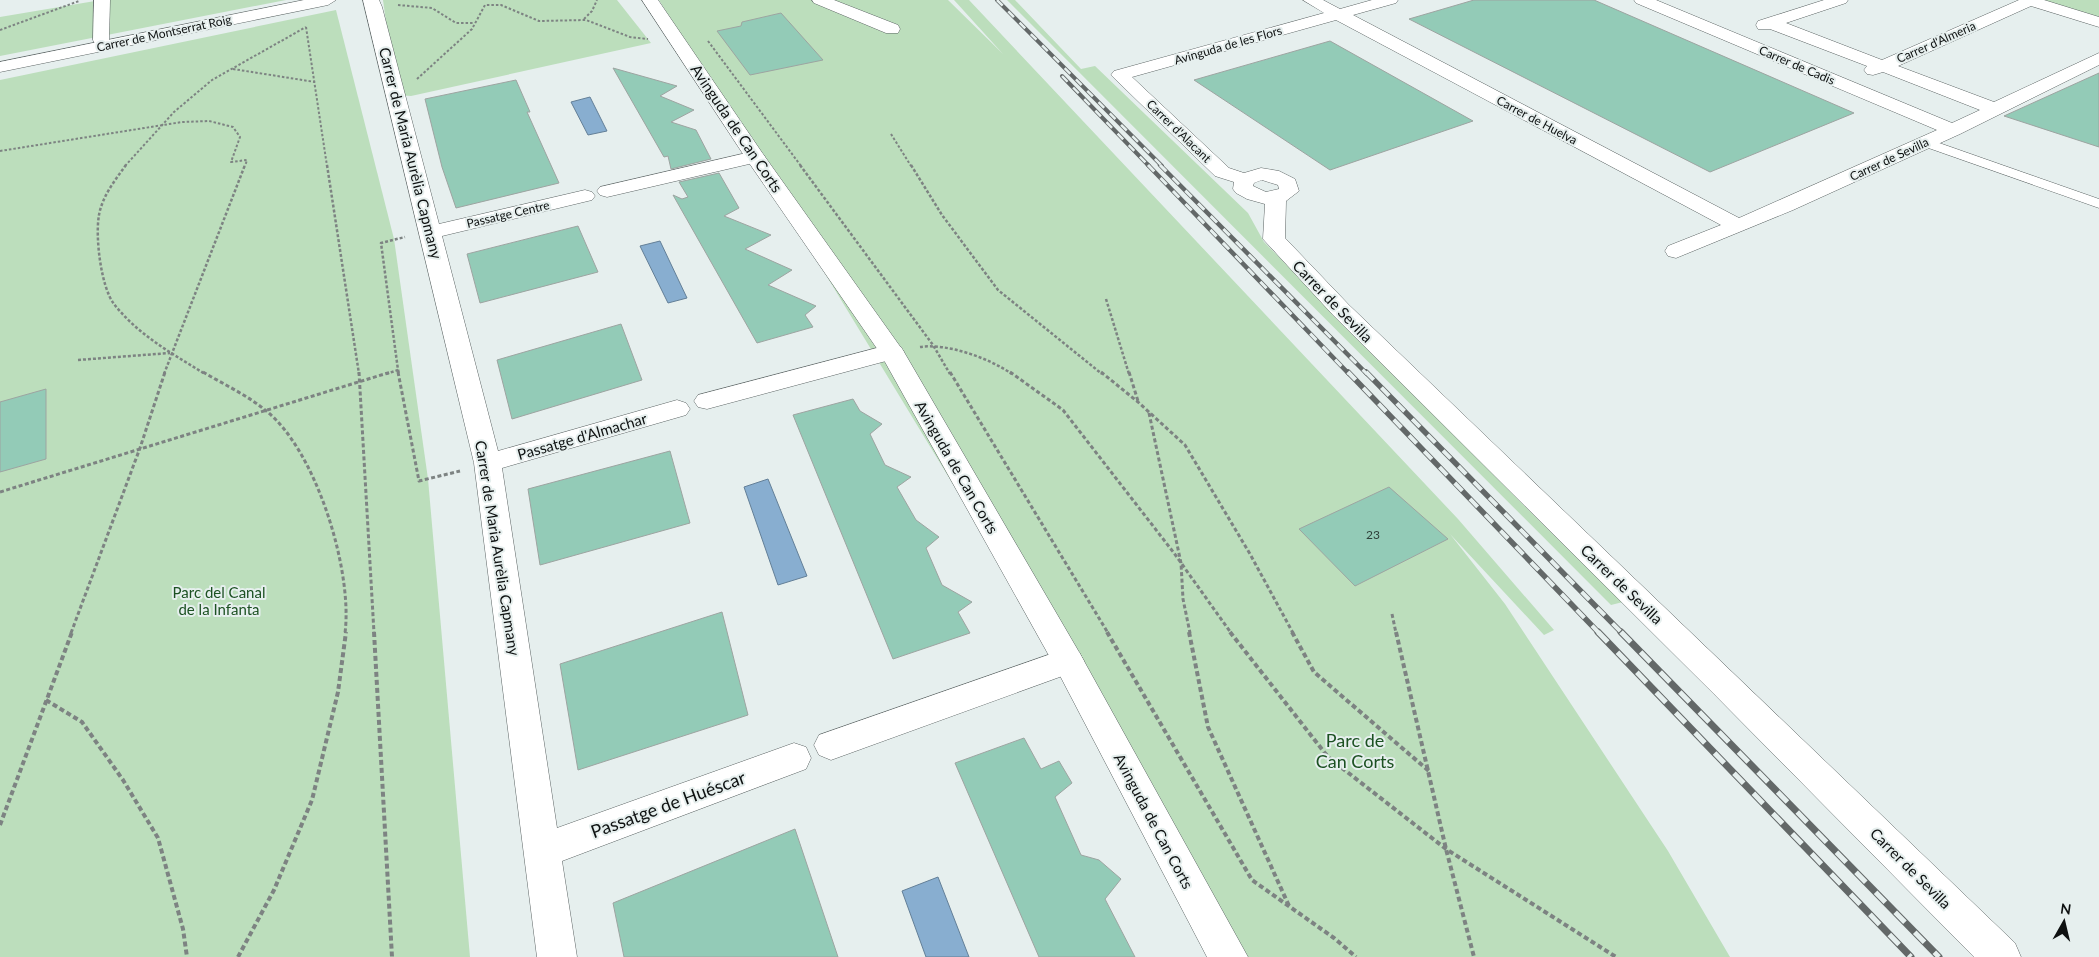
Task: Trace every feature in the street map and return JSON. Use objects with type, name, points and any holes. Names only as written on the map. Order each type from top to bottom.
[{"type":"street","points":[[101,40],[102,0]]},
{"type":"street","name":"Carrer de Montserrat Roig","points":[[0,67],[328,0]]},
{"type":"street","name":"Avinguda de Can Corts","points":[[650,0],[755,157],[892,352],[1068,661],[1228,957]]},
{"type":"street","points":[[820,0],[892,29]]},
{"type":"street","name":"Carrer de Huelva","points":[[1312,0],[1737,225]]},
{"type":"street","name":"Avinguda de les Flors","points":[[1336,14],[1352,3],[1363,0]]},
{"type":"street","name":"Avinguda de les Flors","points":[[1120,75],[1390,0]]},
{"type":"street","name":"Carrer de Cadis","points":[[1642,0],[1953,130]]},
{"type":"street","points":[[1730,37],[1840,0]]},
{"type":"street","points":[[2028,0],[2099,22]]},
{"type":"street","name":"Carrer d'Almeria","points":[[1843,84],[2028,0]]},
{"type":"street","name":"Carrer de Maria Aurèlia Capmany","points":[[373,3],[488,463],[557,957]]},
{"type":"street","points":[[1770,23],[1995,109]]},
{"type":"street","name":"Carrer de Sevilla","points":[[1676,251],[1786,206],[1953,130],[2099,58]]},
{"type":"street","name":"Carrer d'Alacant","points":[[1120,75],[1222,172],[1244,179],[1261,174],[1279,177],[1288,183],[1289,191],[1276,198]]},
{"type":"street","points":[[607,191],[755,157]]},
{"type":"street","name":"Passatge Centre","points":[[431,232],[585,196]]},
{"type":"street","name":"Carrer de Sevilla","points":[[1276,198],[1274,239],[1341,310],[1718,677],[2001,957]]},
{"type":"street","points":[[707,402],[892,352]]},
{"type":"street","name":"Passatge d'Almachar","points":[[488,463],[677,409]]},
{"type":"street","points":[[831,745],[1068,661]]},
{"type":"street","name":"Passatge de Huéscar","points":[[542,851],[794,758]]},
{"type":"lane","points":[[1925,142],[2099,204]]},
{"type":"path","points":[[0,30],[82,0]]},
{"type":"path","points":[[584,19],[592,11],[597,0]]},
{"type":"path","points":[[396,95],[447,54],[472,29],[473,23],[485,5],[498,2],[538,21],[554,22],[584,19],[624,37],[638,40],[675,36]]},
{"type":"path","points":[[373,3],[432,8],[448,16],[456,23],[473,23]]},
{"type":"path","points":[[238,957],[274,890],[312,800],[338,692],[348,613],[338,548],[322,498],[297,445],[266,410],[171,353],[139,330],[113,303],[99,262],[99,215],[111,186],[158,126],[212,80],[306,27],[360,382],[392,957]]},
{"type":"path","points":[[708,39],[933,345],[1090,602],[1252,880],[1334,938],[1356,957]]},
{"type":"path","points":[[233,69],[315,82]]},
{"type":"path","points":[[0,151],[182,122],[209,121],[233,127],[240,137],[231,162],[247,160],[171,353],[140,448],[0,825]]},
{"type":"path","points":[[891,134],[942,215],[998,290],[1138,402],[1185,445],[1250,554],[1314,672],[1430,772]]},
{"type":"path","points":[[431,232],[381,243],[398,370],[419,481],[488,463]]},
{"type":"path","points":[[1106,299],[1138,402]]},
{"type":"path","points":[[933,345],[994,361],[1063,410],[1181,563],[1251,661],[1328,757],[1446,849],[1616,957]]},
{"type":"path","points":[[78,360],[171,353]]},
{"type":"path","points":[[0,492],[398,370]]},
{"type":"path","points":[[1149,412],[1181,563],[1183,599],[1208,727],[1290,907]]},
{"type":"path","points":[[1392,614],[1430,772],[1446,849],[1474,957]]},
{"type":"path","points":[[46,700],[82,722],[123,780],[158,838],[183,929],[187,957]]},
{"type":"green space","points":[[101,0],[286,0],[0,56],[0,17]]},
{"type":"green space","points":[[383,0],[617,0],[651,43],[411,96],[396,95]]},
{"type":"green space","name":"Parc de Can Corts","points":[[659,0],[948,0],[1003,54],[954,0],[969,0],[1458,519],[1554,630],[1544,635],[1450,534],[1505,604],[1668,851],[1730,957],[1240,957]]},
{"type":"green space","points":[[1007,0],[1015,0],[1081,69],[1095,66],[1248,213],[1264,242],[1627,601],[1611,605]]},
{"type":"green space","points":[[2040,0],[2099,0],[2099,18]]},
{"type":"green space","name":"Parc del Canal de la Infanta","points":[[336,10],[394,239],[428,479],[470,957],[0,957],[0,80]]},
{"type":"water","points":[[590,97],[607,131],[588,135],[571,102]]},
{"type":"water","points":[[660,241],[687,298],[668,303],[640,246]]},
{"type":"water","points":[[768,479],[807,576],[778,585],[744,487]]},
{"type":"water","points":[[938,877],[969,957],[926,957],[902,891]]},
{"type":"building","points":[[1474,0],[1594,0],[1854,113],[1710,172],[1409,19]]},
{"type":"building","points":[[781,13],[823,60],[750,75],[717,31],[741,26],[742,22]]},
{"type":"building","points":[[1330,41],[1473,121],[1330,170],[1194,80]]},
{"type":"building","points":[[613,68],[677,86],[660,96],[694,110],[671,122],[696,130],[711,159],[671,169],[668,156],[664,157]]},
{"type":"building","points":[[2099,73],[2099,147],[2004,116]]},
{"type":"building","points":[[516,80],[530,112],[527,112],[559,183],[456,208],[442,167],[425,99]]},
{"type":"building","points":[[719,173],[739,208],[724,216],[771,235],[745,249],[792,270],[768,285],[816,306],[805,315],[813,327],[757,343],[673,195],[682,199],[688,197],[679,182]]},
{"type":"building","points":[[578,226],[598,272],[480,303],[467,254]]},
{"type":"building","points":[[621,324],[642,380],[512,419],[497,360]]},
{"type":"building","points":[[46,389],[46,459],[0,472],[0,402]]},
{"type":"building","points":[[853,399],[860,411],[882,424],[870,434],[885,465],[911,477],[897,487],[916,520],[939,537],[926,548],[942,585],[972,602],[958,612],[970,633],[893,659],[793,415]]},
{"type":"building","points":[[670,451],[690,523],[540,565],[528,489]]},
{"type":"building","points":[[1389,487],[1448,539],[1355,586],[1299,529]]},
{"type":"building","points":[[722,612],[748,715],[578,770],[560,664]]},
{"type":"building","points":[[1024,738],[1041,769],[1059,761],[1072,783],[1055,797],[1081,855],[1099,860],[1121,879],[1105,899],[1135,957],[1039,957],[955,763]]},
{"type":"building","points":[[795,829],[838,957],[624,957],[613,903]]},
{"type":"railway","points":[[997,0],[1162,166]]},
{"type":"railway","points":[[1062,76],[1149,166]]},
{"type":"railway","points":[[1148,165],[1349,374]]},
{"type":"railway","points":[[1160,165],[1367,374]]},
{"type":"railway","points":[[1348,372],[1599,633]]},
{"type":"railway","points":[[1366,372],[1622,633]]},
{"type":"railway","points":[[1598,632],[1911,957]]},
{"type":"railway","points":[[1621,632],[1939,957]]}]
